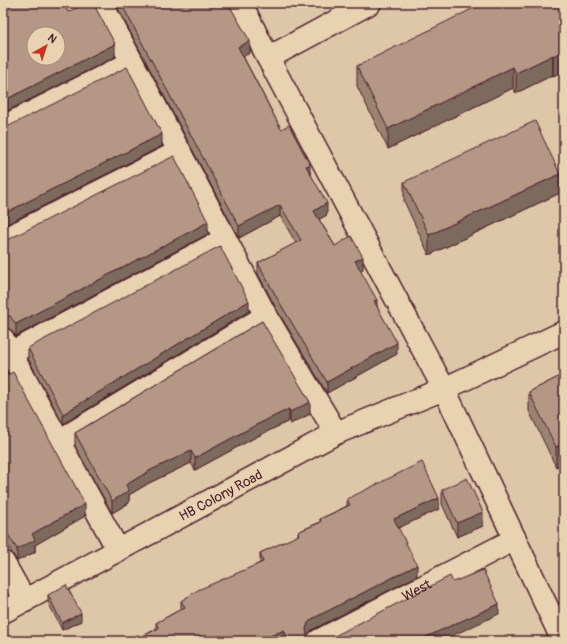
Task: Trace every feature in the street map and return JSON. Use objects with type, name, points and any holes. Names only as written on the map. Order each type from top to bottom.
[{"type":"street","points":[[101,3],[266,316],[336,433]]},
{"type":"street","points":[[241,3],[268,58],[444,389],[563,641]]},
{"type":"street","points":[[268,58],[370,3]]},
{"type":"street","points":[[3,127],[132,62]]},
{"type":"street","points":[[3,240],[180,151]]},
{"type":"street","points":[[118,550],[7,346],[225,239]]},
{"type":"street","points":[[59,440],[266,316]]},
{"type":"street","name":"HB Colony Road","points":[[3,612],[336,433],[444,389],[564,332]]},
{"type":"street","name":"West","points":[[318,641],[515,538]]},
{"type":"street","points":[[3,562],[25,601]]},
{"type":"building","points":[[3,3],[64,3],[68,12],[87,3],[93,3],[115,44],[3,101]]},
{"type":"building","points":[[121,3],[219,3],[221,6],[228,3],[250,41],[238,47],[281,129],[289,125],[310,165],[306,166],[327,203],[314,211],[335,246],[351,236],[363,257],[355,261],[377,300],[374,301],[397,343],[327,382],[258,263],[301,240],[280,205],[239,226]]},
{"type":"building","points":[[484,3],[564,3],[564,50],[516,73],[513,67],[388,129],[357,66]]},
{"type":"building","points":[[127,67],[162,134],[3,214],[3,127],[9,126]]},
{"type":"building","points":[[535,121],[560,174],[429,235],[404,182]]},
{"type":"building","points":[[174,156],[208,222],[16,324],[10,316],[3,315],[3,240],[9,239]]},
{"type":"building","points":[[220,246],[249,301],[63,414],[28,348]]},
{"type":"building","points":[[262,321],[310,402],[290,412],[289,409],[254,426],[195,458],[191,451],[149,471],[126,485],[129,491],[112,501],[75,433]]},
{"type":"building","points":[[13,372],[85,504],[32,534],[35,540],[17,549],[3,528],[3,377]]},
{"type":"building","points":[[564,374],[564,443],[556,447],[529,392]]},
{"type":"building","points":[[422,462],[439,498],[394,519],[417,565],[312,619],[308,623],[306,629],[307,636],[312,641],[289,641],[284,630],[259,641],[140,641],[139,638],[159,628],[156,623],[185,607],[181,601],[198,590],[263,562],[260,553],[299,535],[298,532],[321,522],[320,519],[350,505],[347,499]]},
{"type":"building","points":[[467,478],[483,512],[457,523],[442,490]]},
{"type":"building","points":[[483,570],[499,604],[417,641],[325,641],[450,576],[453,582]]},
{"type":"building","points":[[66,585],[81,613],[62,623],[48,595]]}]
